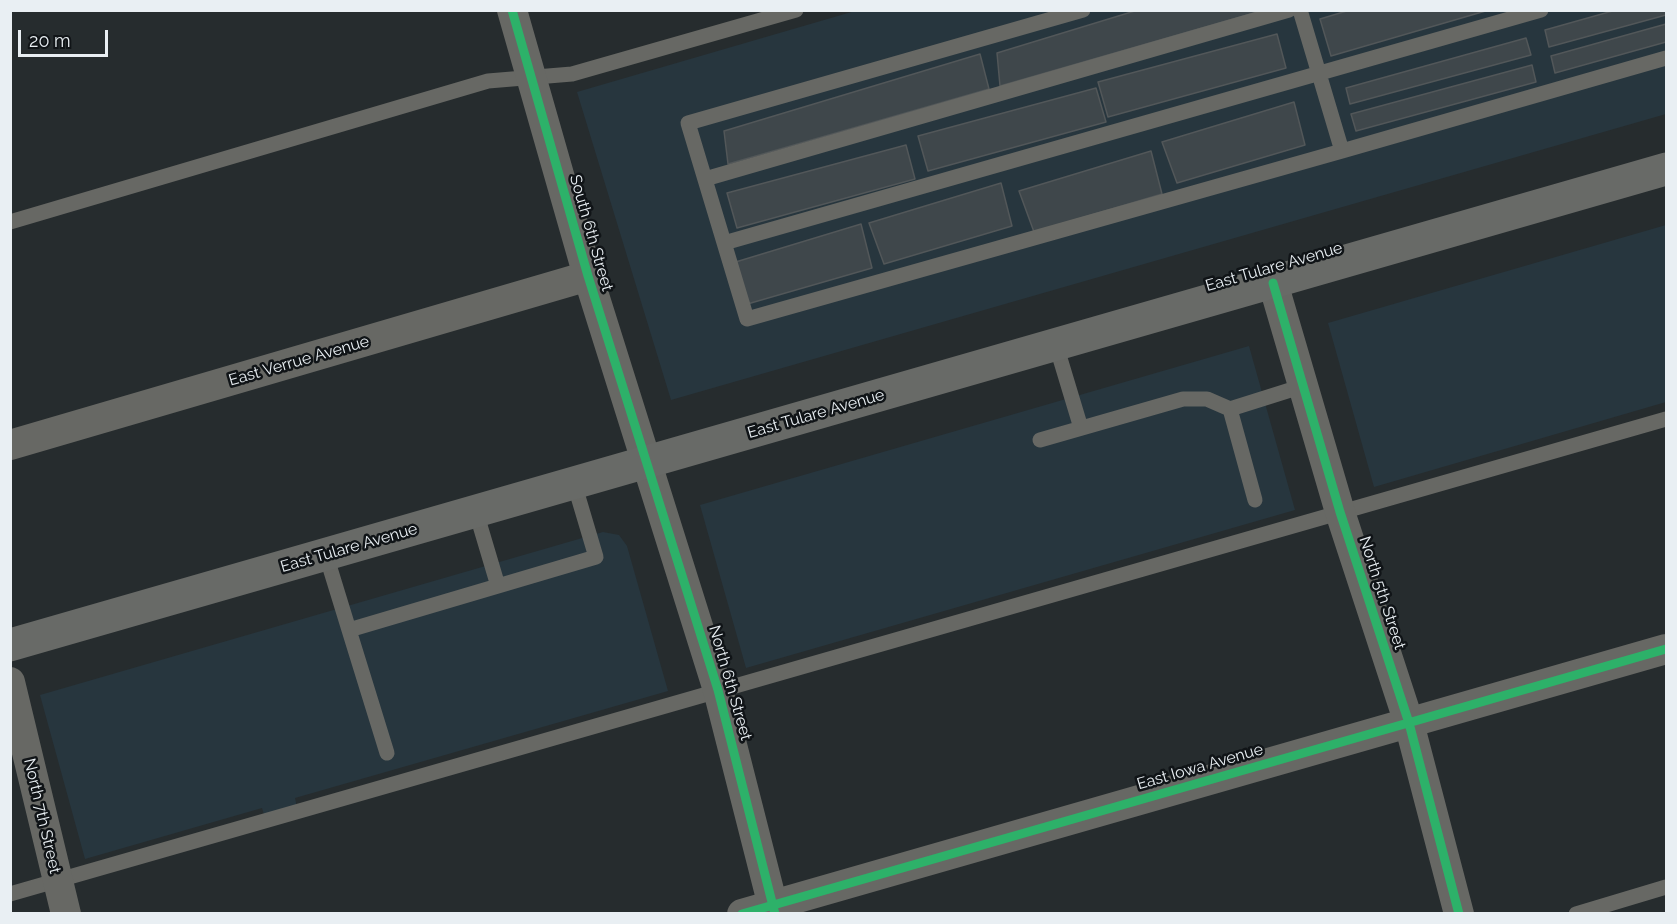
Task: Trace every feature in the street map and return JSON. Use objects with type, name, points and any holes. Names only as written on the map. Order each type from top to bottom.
[{"type":"main road","name":"East Tulare Avenue","points":[[10,645],[1666,169]]},
{"type":"street","name":"South 6th Street","points":[[512,10],[588,276],[646,463]]},
{"type":"street","name":"East Verrue Avenue","points":[[10,445],[588,276]]},
{"type":"street","name":"North 5th Street","points":[[1273,283],[1340,512],[1409,723],[1459,914]]},
{"type":"street","name":"North 6th Street","points":[[646,463],[718,690],[774,909]]},
{"type":"street","name":"East Iowa Avenue","points":[[742,914],[774,909],[1666,649]]},
{"type":"street","name":"North 7th Street","points":[[10,682],[66,914]]},
{"type":"lane","points":[[10,222],[488,81],[572,74],[796,10]]},
{"type":"lane","points":[[1083,10],[688,123],[747,319],[1666,58]]},
{"type":"lane","points":[[705,179],[1289,10]]},
{"type":"lane","points":[[1300,10],[1342,151]]},
{"type":"lane","points":[[724,243],[1541,10]]},
{"type":"lane","points":[[1056,345],[1082,428]]},
{"type":"lane","points":[[1040,440],[1183,399],[1207,399],[1230,409],[1303,386]]},
{"type":"lane","points":[[1230,409],[1255,500]]},
{"type":"lane","points":[[10,894],[1666,419]]},
{"type":"lane","points":[[349,630],[596,557],[574,483]]},
{"type":"lane","points":[[476,512],[498,586]]},
{"type":"lane","points":[[326,555],[387,753]]},
{"type":"lane","points":[[1576,914],[1666,887]]},
{"type":"shaded area","points":[[855,11],[1666,11],[1666,114],[671,400],[577,92]]},
{"type":"shaded area","points":[[1666,225],[1666,402],[1374,487],[1328,323]]},
{"type":"shaded area","points":[[1249,346],[1295,510],[746,668],[700,505]]},
{"type":"shaded area","points":[[603,532],[619,535],[627,546],[668,691],[295,798],[298,812],[266,821],[262,808],[85,859],[40,695]]},
{"type":"building","points":[[1138,10],[1261,11],[1000,86],[997,53]]},
{"type":"building","points":[[1350,10],[1489,10],[1331,56],[1320,19]]},
{"type":"building","points":[[1616,10],[1666,10],[1666,15],[1549,47],[1545,30]]},
{"type":"building","points":[[1666,24],[1666,42],[1555,73],[1551,56]]},
{"type":"building","points":[[1277,34],[1286,68],[1108,117],[1098,82]]},
{"type":"building","points":[[1526,38],[1531,55],[1350,104],[1346,88]]},
{"type":"building","points":[[980,54],[989,89],[728,164],[724,131]]},
{"type":"building","points":[[1532,65],[1536,82],[1356,131],[1351,114]]},
{"type":"building","points":[[1096,88],[1106,122],[928,171],[918,136]]},
{"type":"building","points":[[1294,102],[1305,145],[1177,183],[1162,142]]},
{"type":"building","points":[[906,145],[915,179],[737,228],[727,193]]},
{"type":"building","points":[[1151,151],[1162,194],[1034,232],[1019,191]]},
{"type":"building","points":[[1001,183],[1012,226],[884,264],[869,223]]},
{"type":"building","points":[[861,224],[872,268],[744,305],[729,264]]},
{"type":"cycle path","points":[[512,10],[588,276],[718,690],[775,914]]},
{"type":"cycle path","points":[[1273,283],[1340,512],[1409,723],[1459,914]]},
{"type":"cycle path","points":[[742,914],[1666,649]]}]
